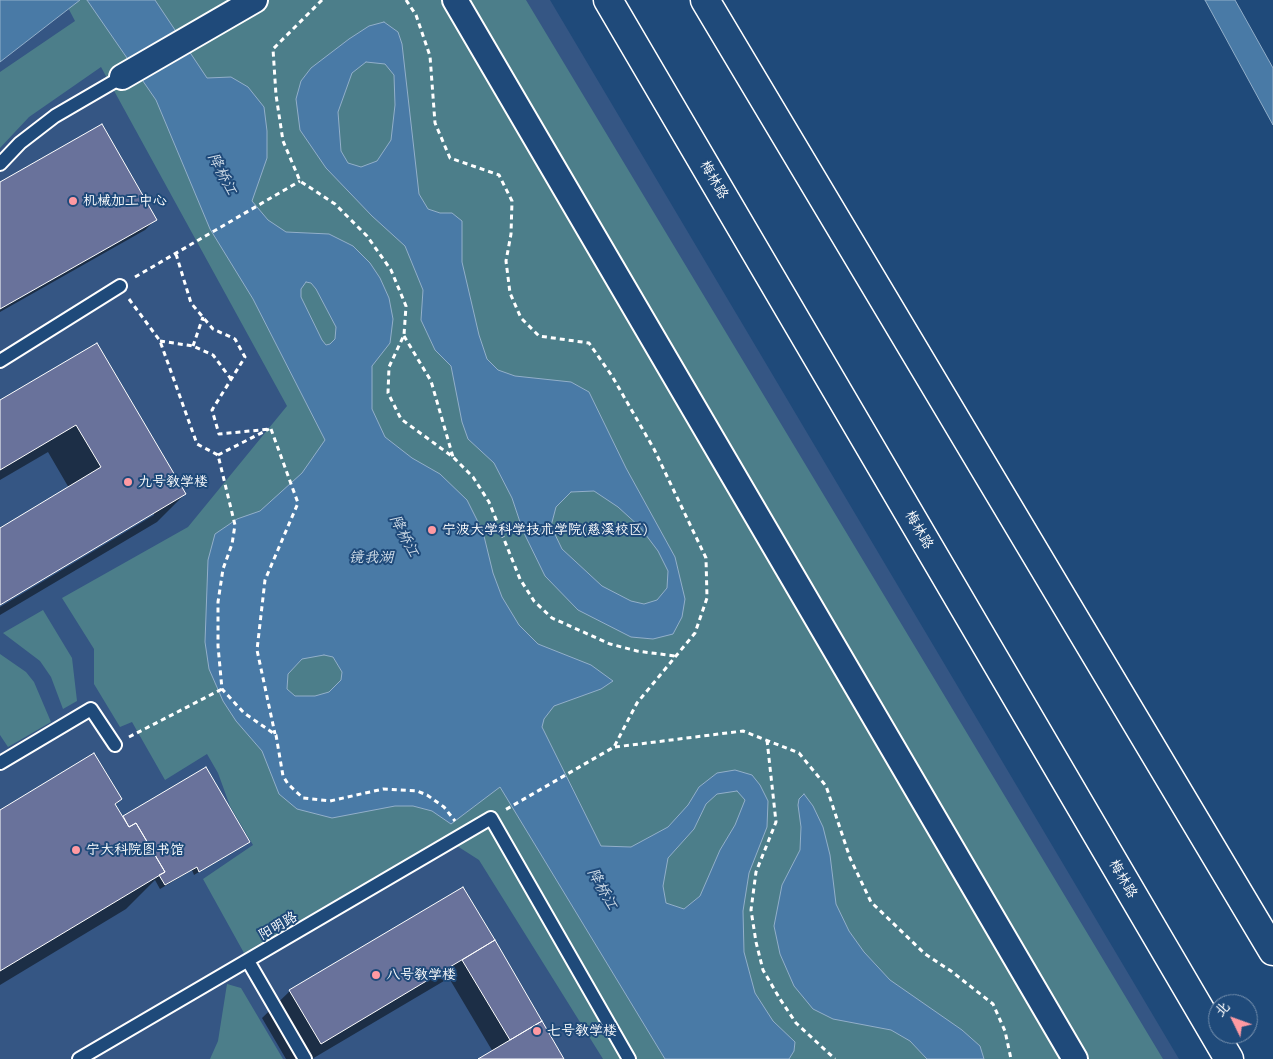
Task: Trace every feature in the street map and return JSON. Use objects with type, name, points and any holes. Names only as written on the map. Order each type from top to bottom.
[{"type":"main road","name":"梅林路","points":[[608,0],[1229,1059]]},
{"type":"main road","points":[[705,0],[1273,952]]},
{"type":"street","points":[[122,77],[255,0]]},
{"type":"street","points":[[455,0],[1075,1059]]},
{"type":"lane","points":[[0,164],[20,142],[54,116],[122,77]]},
{"type":"lane","points":[[0,361],[120,286]]},
{"type":"lane","points":[[0,764],[91,709],[115,744]]},
{"type":"lane","points":[[497,815],[628,1059]]},
{"type":"lane","name":"阳明路","points":[[79,1059],[497,815]]},
{"type":"lane","points":[[248,961],[305,1059]]},
{"type":"path","points":[[322,0],[273,49],[276,94],[283,141],[300,181],[335,204],[367,236],[391,270],[406,306],[404,335],[389,367],[388,393],[400,419],[453,457],[473,477],[489,502],[520,579],[534,601],[552,618],[610,644],[637,651],[674,656]]},
{"type":"path","points":[[406,0],[416,15],[430,56],[436,123],[450,158],[499,175],[512,201],[511,234],[506,260],[510,293],[521,318],[539,336],[589,343],[612,376],[654,449],[706,558],[707,598],[695,633],[674,656],[637,704],[614,746]]},
{"type":"path","points":[[276,735],[244,713],[222,689],[218,646],[218,602],[223,569],[232,544],[235,525],[218,455],[197,444],[160,341],[120,286],[300,181]]},
{"type":"path","points":[[176,254],[191,303],[214,329],[235,338],[245,357],[212,410],[219,434],[270,429]]},
{"type":"path","points":[[193,346],[203,317]]},
{"type":"path","points":[[404,335],[431,381],[453,457]]},
{"type":"path","points":[[160,341],[193,346],[213,355],[231,378]]},
{"type":"path","points":[[218,455],[270,429]]},
{"type":"path","points":[[270,429],[298,503],[265,580],[257,650],[283,776],[288,784],[303,798],[330,801],[383,789],[417,791],[428,795],[444,807],[465,833]]},
{"type":"path","points":[[115,744],[222,689]]},
{"type":"path","points":[[497,815],[614,746],[743,731],[798,752],[826,786],[850,858],[872,902],[925,954],[951,971],[993,1004],[1005,1031],[1012,1059]]},
{"type":"path","points":[[767,740],[776,822],[756,872],[751,910],[756,942],[764,970],[780,999],[796,1022],[833,1059]]},
{"type":"shaded area","name":"宁波大学科学技术学院(慈溪校区)","points":[[0,0],[550,0],[1179,1059],[0,1059]]},
{"type":"green space","name":"宁波大学科学技术学院(慈溪校区)","points":[[64,0],[526,0],[1163,1059],[603,1059],[479,860],[443,837],[244,953],[203,879],[253,845],[230,806],[218,773],[207,754],[165,780],[132,722],[120,727],[94,684],[94,649],[62,598],[188,527],[287,406],[101,67],[29,117],[0,148],[0,72],[75,21]]},
{"type":"green space","points":[[43,610],[72,658],[77,701],[63,709],[51,677],[40,661],[3,633]]},
{"type":"green space","points":[[0,654],[26,672],[34,682],[51,722],[8,747],[0,735]]},
{"type":"green space","points":[[227,984],[241,988],[283,1059],[210,1059],[218,1041]]},
{"type":"water","points":[[0,0],[80,0],[0,62]]},
{"type":"water","name":"镜我湖","points":[[87,0],[155,0],[207,78],[231,77],[248,87],[264,107],[267,131],[267,158],[252,201],[268,220],[286,232],[329,234],[353,246],[370,263],[380,278],[389,298],[393,319],[390,343],[372,366],[372,409],[385,437],[412,458],[440,474],[467,500],[483,532],[493,573],[502,597],[519,625],[538,644],[591,665],[613,681],[601,689],[554,706],[544,719],[542,727],[601,846],[631,847],[668,827],[688,805],[699,787],[717,773],[735,770],[752,775],[760,785],[768,801],[767,827],[749,873],[743,911],[744,952],[755,993],[773,1021],[795,1042],[794,1051],[789,1059],[665,1059],[500,787],[451,824],[432,811],[413,806],[395,806],[332,818],[297,809],[279,794],[262,751],[236,721],[223,701],[209,669],[205,642],[208,560],[215,534],[237,519],[260,511],[302,473],[325,440],[253,299],[210,229],[156,100]],"holes":[[[306,282],[311,283],[316,289],[336,327],[335,339],[330,344],[326,345],[322,340],[301,297],[301,289]],[[324,655],[333,657],[342,672],[341,680],[329,692],[315,696],[295,696],[287,689],[288,674],[302,659]],[[737,791],[745,800],[735,825],[720,850],[700,896],[684,909],[666,903],[663,886],[668,858],[694,829],[706,804],[717,794]]]},
{"type":"water","points":[[1205,0],[1235,0],[1273,68],[1273,125]]},
{"type":"water","points":[[384,22],[398,32],[402,44],[419,194],[428,209],[440,213],[452,213],[462,221],[462,262],[479,335],[487,359],[498,370],[515,376],[571,382],[589,392],[626,468],[675,557],[685,599],[682,617],[673,634],[653,639],[631,637],[578,610],[545,576],[523,531],[512,498],[494,463],[468,439],[462,422],[451,366],[435,350],[421,320],[423,290],[405,246],[372,216],[326,168],[300,130],[296,99],[301,81],[311,68],[369,26]],"holes":[[[366,62],[385,64],[394,75],[395,105],[391,140],[377,161],[361,167],[348,163],[341,151],[338,112],[352,73]],[[594,491],[618,507],[640,527],[658,551],[668,571],[667,588],[657,600],[644,604],[631,601],[602,586],[562,549],[551,526],[556,507],[571,492]]]},
{"type":"water","points":[[804,794],[813,806],[823,827],[830,855],[836,904],[849,931],[864,952],[890,980],[962,1030],[980,1046],[984,1059],[927,1059],[910,1041],[891,1030],[833,1019],[813,1009],[794,986],[780,954],[774,926],[782,885],[800,850],[801,827],[798,805],[799,799]]},
{"type":"building","name":"机械加工中心","points":[[102,124],[157,220],[0,309],[0,182]]},
{"type":"building","name":"九号教学楼","points":[[97,343],[186,494],[0,605],[0,528],[101,467],[76,425],[0,470],[0,400]]},
{"type":"building","name":"宁大科院图书馆","points":[[94,753],[122,799],[115,804],[129,827],[136,823],[165,872],[0,971],[0,810]]},
{"type":"building","points":[[206,767],[250,842],[199,872],[197,867],[165,885],[159,875],[165,872],[136,823],[129,827],[123,816]]},
{"type":"building","name":"八号教学楼","points":[[463,887],[495,940],[321,1044],[289,990]]},
{"type":"building","points":[[495,940],[542,1021],[510,1040],[462,960]]},
{"type":"building","name":"七号教学楼","points":[[542,1021],[564,1059],[478,1059]]},
{"type":"place","name":"机械加工中心","points":[[73,201]]},
{"type":"place","name":"九号教学楼","points":[[128,482]]},
{"type":"place","name":"宁波大学科学技术学院(慈溪校区)","points":[[432,530]]},
{"type":"place","name":"宁大科院图书馆","points":[[76,850]]},
{"type":"place","name":"八号教学楼","points":[[376,975]]},
{"type":"place","name":"七号教学楼","points":[[537,1031]]},
{"type":"water label","name":"降桥江","points":[[222,174]]},
{"type":"water label","name":"降桥江","points":[[404,536]]},
{"type":"water label","name":"降桥江","points":[[602,889]]}]
